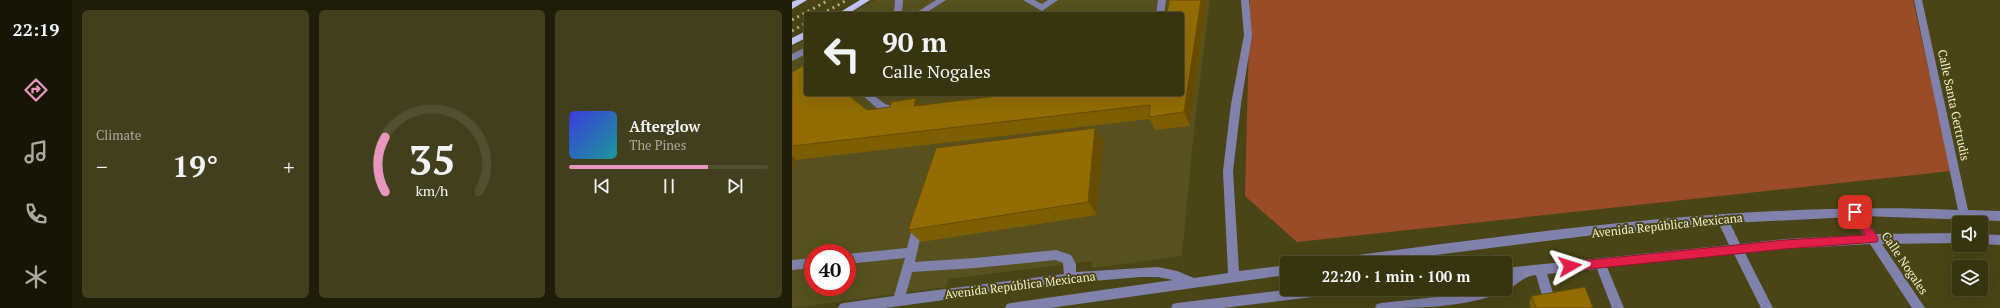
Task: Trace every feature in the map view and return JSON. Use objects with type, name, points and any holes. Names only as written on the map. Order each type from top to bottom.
[{"type":"main road","points":[[792,6],[803,0]]},
{"type":"main road","points":[[845,12],[866,0]]},
{"type":"main road","points":[[792,42],[804,35]]},
{"type":"street","points":[[898,12],[899,0]]},
{"type":"street","points":[[921,12],[942,0]]},
{"type":"street","points":[[1027,0],[1042,8],[1054,0]]},
{"type":"street","points":[[1160,12],[1162,0]]},
{"type":"street","points":[[1234,278],[1228,171],[1236,104],[1248,35],[1245,0]]},
{"type":"street","name":"Calle Santa Gertrudis","points":[[1918,0],[1964,215]]},
{"type":"street","points":[[792,58],[804,51]]},
{"type":"street","points":[[869,96],[889,110],[905,112]]},
{"type":"street","name":"Avenida República Mexicana","points":[[1386,256],[1474,244],[1722,219],[1855,212],[2000,216]]},
{"type":"street","name":"Calle Nogales","points":[[1855,212],[1920,308]]},
{"type":"street","points":[[899,300],[920,216]]},
{"type":"street","points":[[1722,219],[1767,308]]},
{"type":"street","points":[[1512,272],[1785,244],[1873,239],[1952,238]]},
{"type":"street","points":[[1988,239],[2000,240]]},
{"type":"street","points":[[856,258],[911,252]]},
{"type":"street","points":[[908,267],[975,263],[1056,255],[1067,259],[1070,264],[1070,278]]},
{"type":"street","points":[[1600,263],[1618,308]]},
{"type":"street","points":[[792,265],[804,264]]},
{"type":"street","points":[[1540,269],[1549,299]]},
{"type":"street","name":"Avenida República Mexicana","points":[[1011,308],[1280,271]]},
{"type":"street","points":[[1512,280],[1526,271]]},
{"type":"street","name":"Avenida República Mexicana","points":[[844,308],[1070,278],[1158,272],[1177,276],[1195,283]]},
{"type":"street","points":[[1177,308],[1280,296]]},
{"type":"street","points":[[1381,308],[1414,306],[1476,296]]},
{"type":"shaded area","points":[[875,0],[1210,0],[1195,120],[1182,256],[1092,268],[1092,261],[949,279],[946,287],[792,308],[792,47],[804,40],[804,96],[1184,96],[1184,12],[854,12]]},
{"type":"shaded area","points":[[1250,0],[1913,0],[1951,171],[1297,242],[1245,196]]},
{"type":"building","points":[[1169,0],[1201,0],[1184,112],[1149,117],[1150,105],[792,146],[792,72],[804,65],[804,96],[850,96],[867,110],[890,107],[891,102],[916,98],[914,106],[996,96],[1184,96],[1184,12],[1167,12]]},
{"type":"building","points":[[1095,128],[1088,202],[908,230],[936,148]]},
{"type":"building","points":[[1585,287],[1593,308],[1536,308],[1532,296]]},
{"type":"railway","points":[[807,12],[829,0]]},
{"type":"railway","points":[[826,12],[847,0]]},
{"type":"railway","points":[[792,20],[804,14]]},
{"type":"railway","points":[[792,31],[804,24]]},
{"type":"route","points":[[1570,266],[1785,244],[1873,239],[1855,212]]}]
